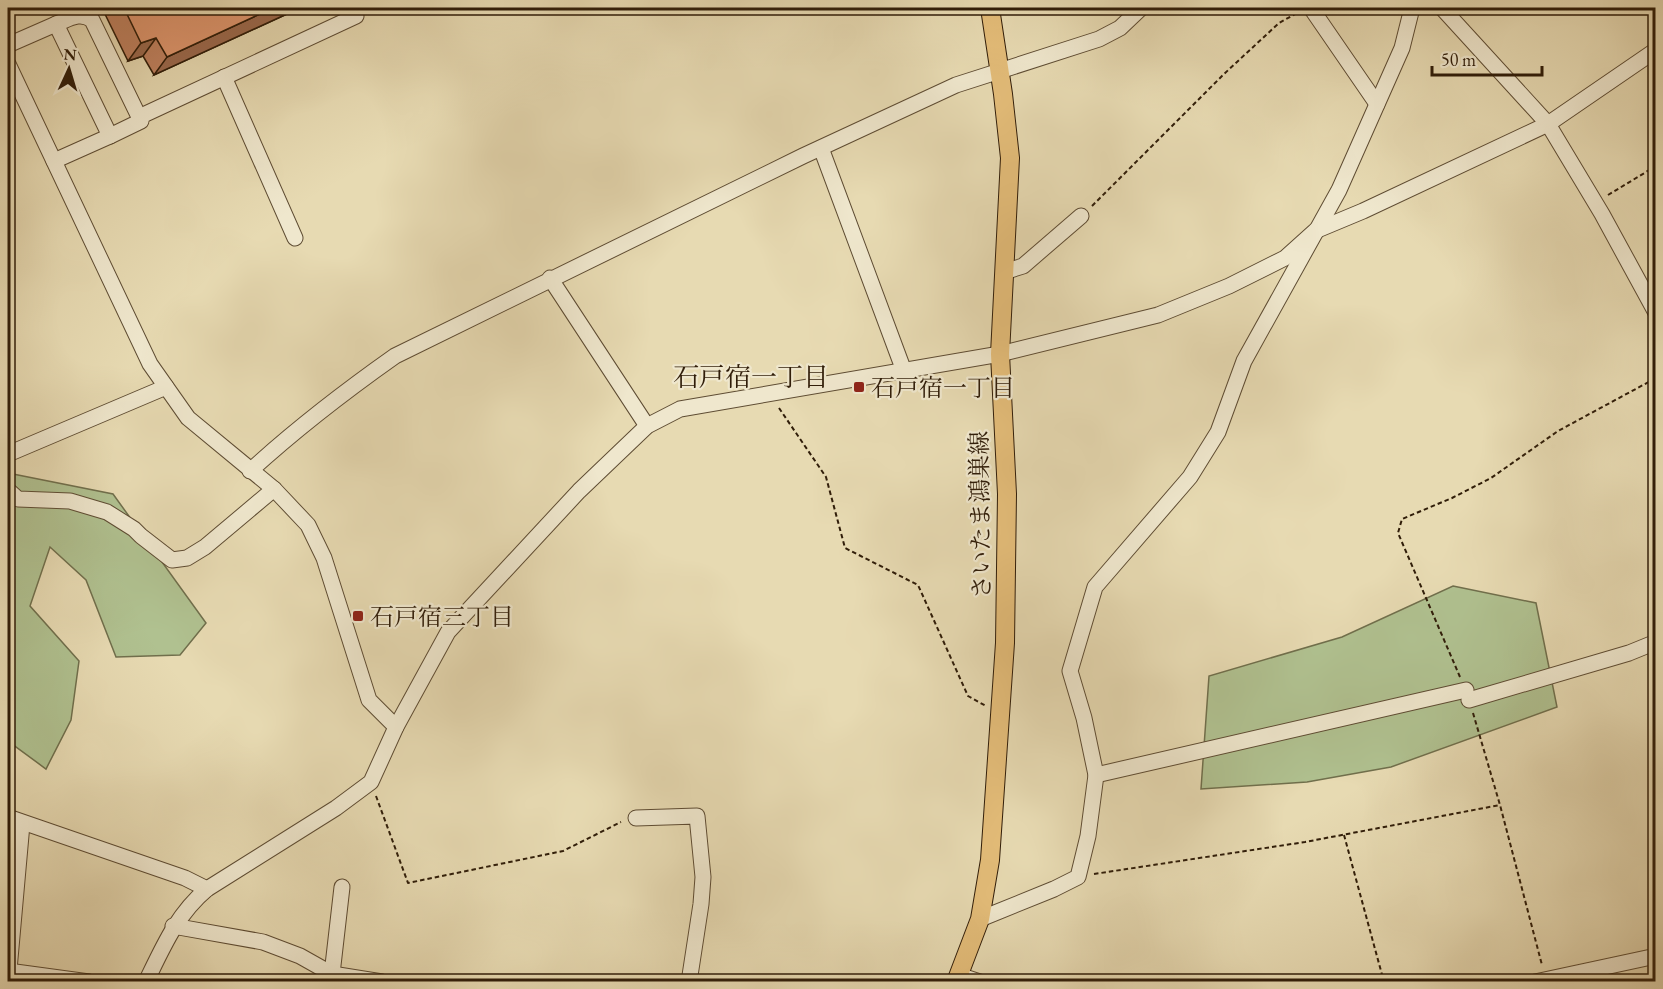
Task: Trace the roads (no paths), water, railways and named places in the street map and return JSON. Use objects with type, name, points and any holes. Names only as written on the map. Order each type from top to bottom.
[{"type":"main road","name":"さいたま鴻巣線","points":[[958,978],[980,919],[990,860],[1005,643],[1007,494],[1000,354],[1010,158],[990,8]]},
{"type":"street","points":[[139,117],[356,16],[352,8]]},
{"type":"street","points":[[250,471],[331,401],[394,356],[550,278],[956,84],[1099,39],[1120,28],[1141,8]]},
{"type":"street","points":[[980,919],[1054,889],[1077,877],[1088,836],[1096,775],[1084,718],[1070,671],[1095,587],[1190,477],[1218,432],[1244,361],[1339,190],[1402,48],[1413,8]]},
{"type":"street","points":[[1442,8],[1548,124],[1595,202],[1656,314]]},
{"type":"street","points":[[1304,10],[1377,104]]},
{"type":"street","points":[[8,45],[77,16],[87,16],[92,20],[141,121],[54,161]]},
{"type":"street","points":[[56,24],[110,136]]},
{"type":"street","points":[[146,981],[173,926],[192,901],[207,889],[336,808],[371,782],[396,727],[448,632],[579,491],[647,426],[680,409],[1000,354],[1158,315],[1228,286],[1285,258],[1315,231],[1364,211],[1548,124],[1656,50]]},
{"type":"street","points":[[8,64],[150,364],[188,418],[274,489],[308,525],[324,558],[369,700],[396,727]]},
{"type":"street","points":[[224,77],[295,238]]},
{"type":"street","points":[[820,148],[904,371]]},
{"type":"street","points":[[1004,272],[1023,266],[1081,216]]},
{"type":"street","points":[[550,278],[647,426]]},
{"type":"street","points":[[8,454],[166,387]]},
{"type":"street","points":[[8,490],[18,499],[70,501],[107,512],[134,529],[172,560],[187,558],[205,547],[274,489]]},
{"type":"street","points":[[1096,775],[1468,695],[1629,653],[1656,642]]},
{"type":"street","points":[[636,818],[697,816],[703,877],[689,981]]},
{"type":"street","points":[[8,817],[22,824],[185,878],[207,889]]},
{"type":"street","points":[[22,824],[8,974],[89,981]]},
{"type":"street","points":[[332,974],[342,887]]},
{"type":"street","points":[[173,926],[263,942],[300,956],[332,974],[382,981]]},
{"type":"street","points":[[1540,980],[1589,976],[1656,956]]},
{"type":"street","points":[[958,978],[980,981]]},
{"type":"place","name":"石戸宿一丁目","points":[[859,387]]},
{"type":"place","name":"石戸宿三丁目","points":[[358,616]]},
{"type":"district","name":"石戸宿一丁目","points":[[751,377]]}]
